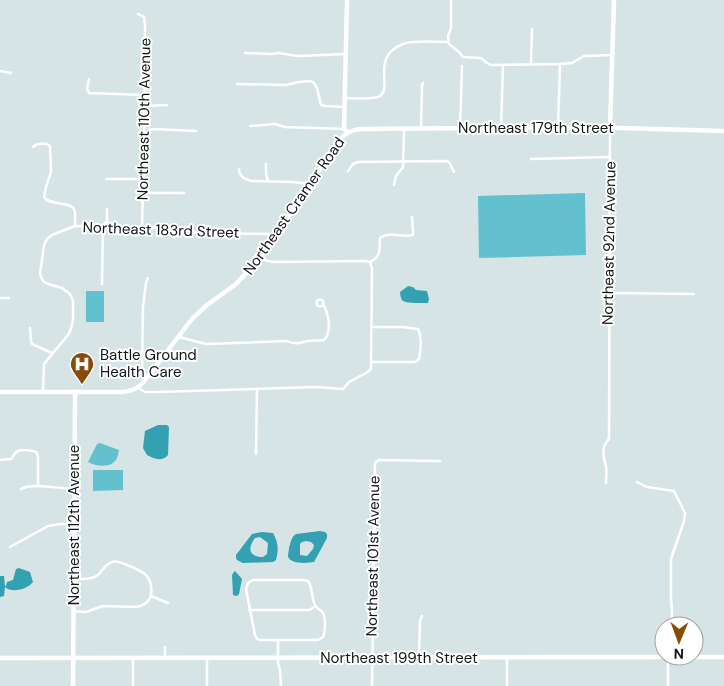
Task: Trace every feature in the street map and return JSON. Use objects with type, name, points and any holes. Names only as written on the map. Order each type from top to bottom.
[{"type":"street","points":[[346,130],[347,0]]},
{"type":"street","name":"Northeast 92nd Avenue","points":[[606,483],[603,449],[609,439],[608,293],[614,0]]},
{"type":"street","points":[[450,1],[451,28],[448,36],[449,42],[452,48],[463,57],[480,58],[489,64],[503,65],[572,63],[584,56],[612,55]]},
{"type":"street","name":"Northeast 110th Avenue","points":[[138,14],[145,19],[142,227]]},
{"type":"street","points":[[531,64],[532,29]]},
{"type":"street","points":[[345,98],[374,98],[379,96],[384,90],[385,59],[404,43],[449,42]]},
{"type":"street","points":[[245,53],[278,53],[298,56],[346,54]]},
{"type":"street","points":[[558,127],[560,64]]},
{"type":"street","points":[[502,128],[503,65]]},
{"type":"street","points":[[460,128],[462,66]]},
{"type":"street","points":[[0,71],[11,73]]},
{"type":"street","points":[[90,80],[87,88],[89,93],[144,95]]},
{"type":"street","points":[[237,84],[286,85],[311,81],[317,88],[322,104],[345,107]]},
{"type":"street","points":[[421,129],[423,83]]},
{"type":"street","points":[[144,106],[168,106]]},
{"type":"street","name":"Northeast 179th Street","points":[[250,126],[275,124],[285,127],[346,130],[558,127],[724,131]]},
{"type":"street","points":[[394,185],[396,176],[403,167],[404,129]]},
{"type":"street","points":[[144,136],[147,132],[153,130],[196,131]]},
{"type":"street","name":"Northeast Cramer Road","points":[[138,388],[192,318],[238,283],[260,258],[346,130]]},
{"type":"street","points":[[33,147],[37,144],[50,146],[51,173],[44,197],[48,201],[68,205],[75,211],[75,226],[50,236],[44,245],[40,270],[42,278],[48,284],[69,292],[73,301],[73,320],[66,338],[44,364],[43,392]]},
{"type":"street","points":[[531,159],[610,157]]},
{"type":"street","points":[[348,171],[356,162],[447,161],[454,172]]},
{"type":"street","points":[[266,164],[268,181]]},
{"type":"street","points":[[239,169],[240,175],[246,180],[255,182],[310,184]]},
{"type":"street","points":[[106,179],[143,180]]},
{"type":"street","points":[[143,193],[184,193]]},
{"type":"street","points":[[102,284],[103,226],[107,221],[107,209]]},
{"type":"street","points":[[260,258],[274,262],[370,262],[379,255],[380,238],[385,234],[412,235],[412,217]]},
{"type":"street","name":"Northeast 183rd Street","points":[[75,226],[178,228],[197,233],[276,234]]},
{"type":"street","points":[[0,392],[125,392],[138,388],[145,392],[316,387],[342,390],[352,380],[370,369],[372,268],[370,262]]},
{"type":"street","points":[[145,380],[142,374],[143,307],[148,278]]},
{"type":"street","points":[[608,293],[694,294]]},
{"type":"street","points":[[0,298],[9,298]]},
{"type":"street","points":[[178,336],[202,344],[287,341],[302,344],[309,341],[324,340],[327,338],[329,322],[323,304]]},
{"type":"street","points":[[371,363],[415,362],[420,359],[418,329],[411,327],[372,327]]},
{"type":"street","points":[[30,328],[32,344],[52,353]]},
{"type":"street","points":[[256,389],[256,454]]},
{"type":"street","name":"Northeast 112th Avenue","points":[[73,686],[75,392]]},
{"type":"street","points":[[0,460],[11,459],[19,451],[37,453],[38,486]]},
{"type":"street","name":"Northeast 101st Avenue","points":[[372,686],[374,463],[379,460],[440,461]]},
{"type":"street","points":[[637,482],[647,487],[674,491],[685,514],[672,558],[672,616]]},
{"type":"street","points":[[21,489],[26,486],[38,486],[74,489]]},
{"type":"street","points":[[10,547],[50,525],[74,524]]},
{"type":"street","points":[[74,578],[92,578],[101,572],[106,565],[113,562],[121,562],[145,573],[151,588],[151,596],[143,606],[103,606],[86,612],[74,611]]},
{"type":"street","points":[[253,580],[307,581],[316,606],[324,616],[324,634],[321,639],[257,639],[254,636],[246,589],[248,583],[253,580]]},
{"type":"street","points":[[151,596],[168,603]]},
{"type":"street","points":[[249,610],[307,610],[316,606]]},
{"type":"street","points":[[419,658],[420,621],[422,616]]},
{"type":"street","points":[[278,640],[281,686]]},
{"type":"street","points":[[165,647],[165,658]]},
{"type":"street","name":"Northeast 199th Street","points":[[0,658],[654,657]]},
{"type":"street","name":"Northeast 199th Street","points":[[704,657],[724,657]]},
{"type":"street","points":[[133,658],[133,686]]},
{"type":"street","points":[[207,658],[207,686]]},
{"type":"street","points":[[507,658],[507,686]]},
{"type":"street","points":[[668,686],[669,666]]},
{"type":"shaded area","points":[[585,193],[586,255],[479,258],[478,196]]},
{"type":"shaded area","points":[[408,286],[416,290],[427,291],[428,303],[410,303],[402,300],[400,292]]},
{"type":"shaded area","points":[[86,291],[104,291],[104,322],[86,322]]},
{"type":"shaded area","points":[[158,425],[167,425],[169,427],[168,455],[161,459],[155,459],[147,455],[143,448],[145,431]]},
{"type":"shaded area","points":[[100,443],[119,450],[118,456],[111,464],[101,466],[88,462],[97,444]]},
{"type":"shaded area","points":[[93,470],[123,470],[123,490],[93,491]]},
{"type":"shaded area","points":[[320,531],[327,534],[327,538],[314,562],[300,563],[289,559],[289,548],[292,538],[296,534]],"holes":[[[306,541],[314,545],[313,549],[307,556],[300,555],[300,544]]]},
{"type":"shaded area","points":[[262,532],[273,533],[278,552],[276,560],[273,562],[243,563],[237,560],[236,555],[252,534]],"holes":[[[260,537],[268,543],[267,554],[263,557],[252,554],[250,549],[255,538]]]},
{"type":"shaded area","points":[[19,568],[30,572],[33,582],[19,590],[11,590],[5,587],[4,596],[0,597],[0,576],[4,576],[6,586],[7,582],[13,580],[16,569]]},
{"type":"shaded area","points":[[235,571],[242,579],[237,596],[233,595],[232,575]]},
{"type":"place","name":"Battle Ground Health Care","points":[[82,385]]}]
